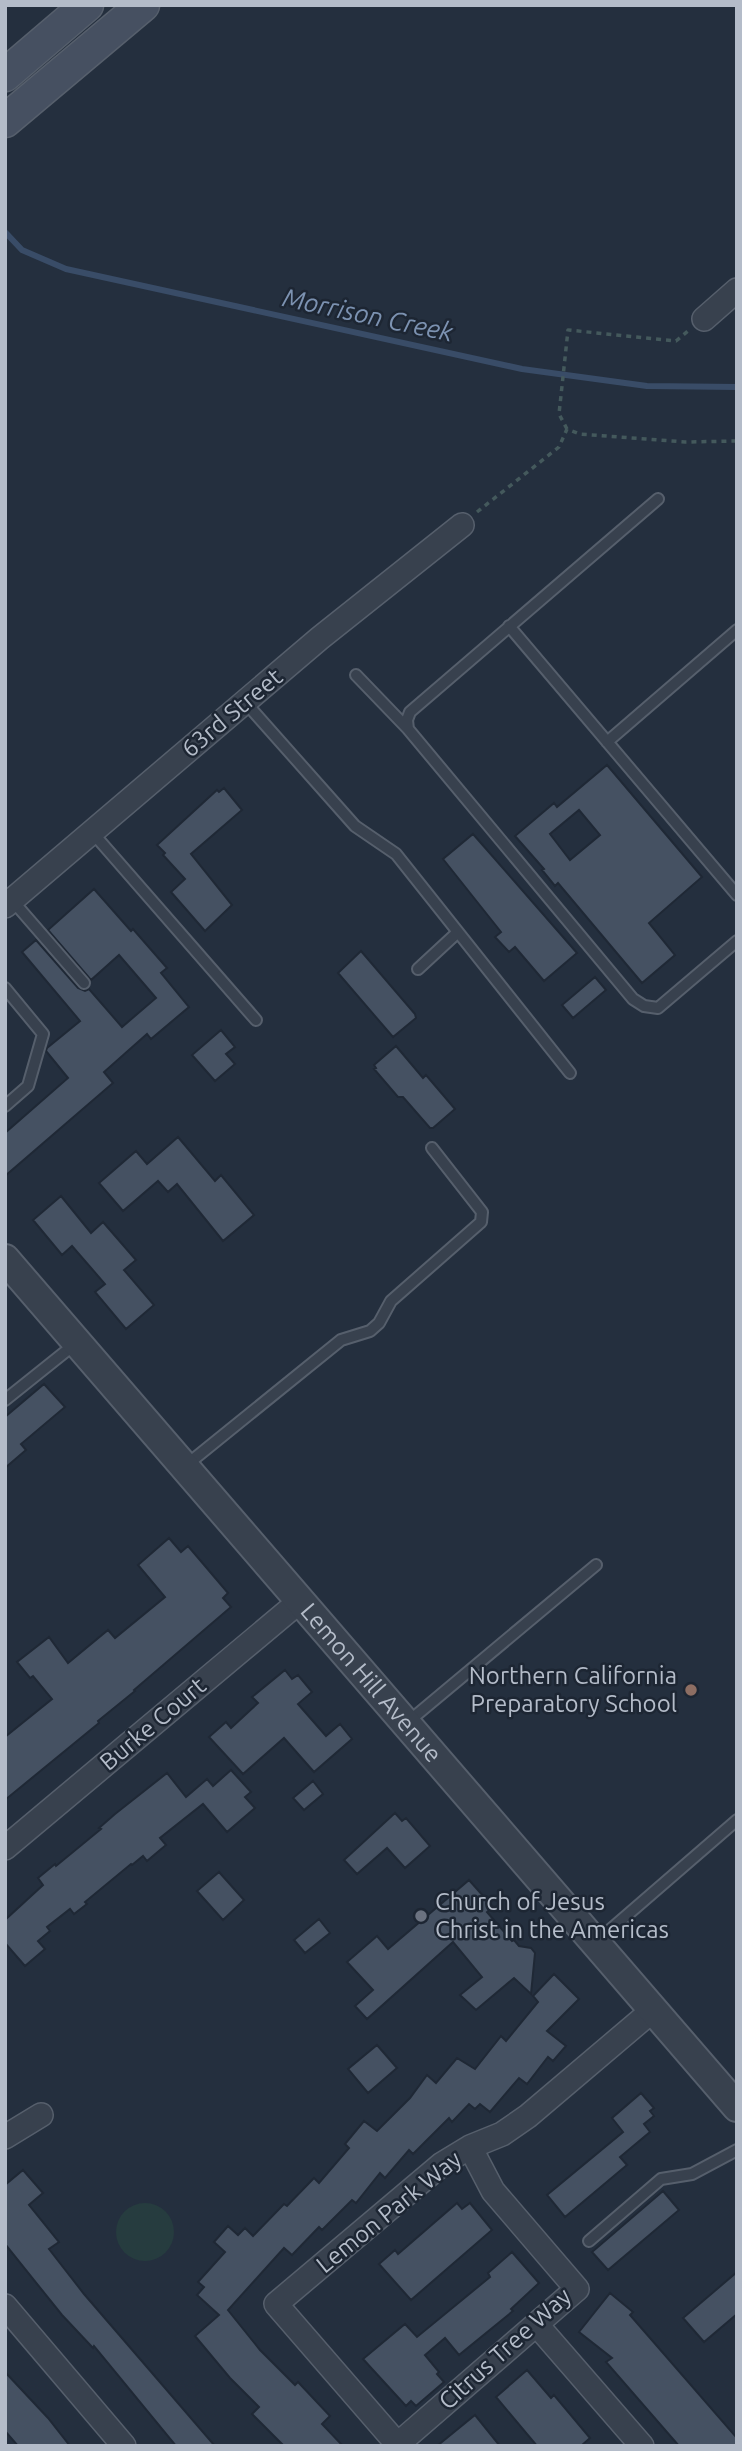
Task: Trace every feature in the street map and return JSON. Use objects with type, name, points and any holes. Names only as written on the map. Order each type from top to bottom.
[{"type":"main road","points":[[5,75],[87,5]]},
{"type":"main road","points":[[5,121],[143,5]]},
{"type":"street","points":[[704,319],[737,290]]},
{"type":"street","name":"63rd Street","points":[[9,903],[320,638],[462,525]]},
{"type":"street","name":"Lemon Hill Avenue","points":[[5,1259],[737,2108]]},
{"type":"street","name":"Burke Court","points":[[5,1848],[300,1601]]},
{"type":"street","name":"Lemon Park Way","points":[[398,2445],[276,2304],[442,2164],[470,2147],[502,2134],[528,2116],[653,2010]]},
{"type":"street","points":[[5,2137],[41,2115]]},
{"type":"street","name":"Citrus Tree Way","points":[[398,2445],[577,2289],[492,2191],[470,2147]]},
{"type":"street","points":[[5,2306],[124,2446]]},
{"type":"street","points":[[537,2325],[642,2446]]},
{"type":"lane","points":[[408,729],[410,712],[658,499]]},
{"type":"lane","points":[[509,626],[737,895]]},
{"type":"lane","points":[[607,742],[737,630]]},
{"type":"lane","points":[[356,676],[408,729],[633,999],[644,1006],[658,1008],[737,942]]},
{"type":"lane","points":[[245,702],[355,826],[396,854],[570,1073]]},
{"type":"lane","points":[[92,832],[256,1020]]},
{"type":"lane","points":[[9,903],[84,983]]},
{"type":"lane","points":[[418,970],[458,932]]},
{"type":"lane","points":[[5,988],[43,1034],[28,1086],[5,1106]]},
{"type":"lane","points":[[184,1466],[341,1340],[370,1331],[379,1323],[391,1301],[481,1222],[482,1212],[432,1148]]},
{"type":"lane","points":[[5,1400],[77,1342]]},
{"type":"lane","points":[[405,1724],[596,1565]]},
{"type":"lane","points":[[595,1942],[737,1820]]},
{"type":"lane","points":[[589,2241],[661,2179],[692,2174],[737,2150]]},
{"type":"path","points":[[704,319],[676,341],[568,330],[559,414],[567,429],[580,434],[685,442],[737,441]]},
{"type":"path","points":[[462,525],[559,447],[567,429]]},
{"type":"green space","points":[[139,2203],[151,2203],[166,2211],[174,2226],[174,2238],[166,2253],[151,2261],[139,2261],[124,2253],[116,2238],[116,2226],[124,2211]]},
{"type":"building","points":[[607,765],[702,877],[649,923],[675,955],[642,983],[558,883],[555,886],[515,836],[554,803],[557,807]],"holes":[[[579,810],[600,835],[570,860],[550,834]]]},
{"type":"building","points":[[224,788],[242,810],[191,854],[232,905],[205,931],[171,892],[185,879],[157,845],[217,790],[219,792]]},
{"type":"building","points":[[473,834],[577,953],[544,981],[515,947],[509,952],[495,937],[501,932],[443,859]]},
{"type":"building","points":[[94,889],[167,968],[161,973],[189,1007],[151,1039],[147,1034],[104,1072],[113,1083],[5,1176],[5,1133],[68,1078],[46,1051],[80,1021],[22,952],[36,940],[78,988],[85,991],[89,989],[122,1027],[156,998],[119,955],[91,980],[48,930]]},
{"type":"building","points":[[361,951],[415,1014],[416,1018],[393,1037],[338,973]]},
{"type":"building","points":[[595,977],[606,990],[573,1018],[562,1005]]},
{"type":"building","points":[[221,1030],[235,1047],[226,1054],[235,1064],[215,1081],[192,1055]]},
{"type":"building","points":[[396,1046],[423,1078],[426,1075],[455,1109],[433,1128],[430,1128],[403,1097],[398,1097],[374,1069],[374,1065]]},
{"type":"building","points":[[178,1137],[215,1181],[221,1175],[254,1215],[223,1241],[177,1184],[168,1192],[158,1181],[123,1211],[99,1183],[136,1151],[147,1164]]},
{"type":"building","points":[[61,1196],[91,1233],[103,1222],[136,1260],[124,1270],[154,1305],[126,1329],[95,1292],[105,1284],[72,1246],[62,1255],[33,1220]]},
{"type":"building","points":[[44,1384],[65,1407],[21,1444],[26,1450],[5,1468],[5,1417]]},
{"type":"building","points":[[169,1538],[181,1552],[188,1546],[228,1593],[223,1598],[231,1607],[98,1721],[99,1723],[5,1800],[5,1737],[52,1699],[17,1662],[49,1637],[68,1663],[108,1630],[115,1638],[165,1597],[138,1565]]},
{"type":"building","points":[[285,1670],[292,1679],[298,1675],[312,1692],[298,1704],[326,1736],[340,1724],[352,1739],[314,1772],[284,1738],[243,1774],[209,1737],[226,1722],[231,1728],[258,1703],[252,1697]]},
{"type":"building","points":[[231,1770],[251,1792],[245,1797],[255,1808],[227,1832],[203,1804],[160,1838],[166,1845],[147,1861],[143,1856],[85,1902],[87,1904],[74,1914],[70,1909],[47,1927],[50,1931],[38,1941],[45,1949],[25,1966],[5,1943],[5,1920],[43,1885],[38,1878],[167,1773],[186,1797],[207,1779],[213,1786]]},
{"type":"building","points":[[313,1781],[323,1794],[304,1810],[293,1798]]},
{"type":"building","points":[[395,1813],[402,1821],[406,1818],[430,1846],[405,1868],[387,1848],[357,1874],[344,1860]]},
{"type":"building","points":[[219,1872],[244,1900],[223,1920],[197,1891]]},
{"type":"building","points":[[469,1880],[493,1907],[487,1912],[512,1941],[519,1946],[531,1948],[535,1953],[531,1994],[514,1978],[476,2010],[460,1995],[482,1977],[453,1942],[367,2019],[355,2006],[373,1990],[347,1962],[377,1936],[388,1949]]},
{"type":"building","points":[[319,1919],[330,1933],[305,1953],[294,1940]]},
{"type":"building","points":[[554,1974],[579,1999],[547,2031],[566,2046],[553,2061],[548,2057],[527,2084],[519,2078],[490,2112],[480,2104],[475,2109],[469,2104],[452,2122],[449,2118],[413,2154],[409,2150],[385,2178],[380,2173],[356,2203],[352,2200],[322,2230],[319,2227],[292,2255],[284,2248],[228,2310],[260,2350],[295,2385],[298,2382],[330,2416],[322,2424],[343,2446],[284,2446],[252,2414],[259,2407],[230,2378],[195,2336],[219,2315],[197,2295],[204,2287],[198,2282],[225,2252],[214,2242],[228,2226],[238,2235],[245,2228],[253,2236],[314,2178],[319,2183],[349,2148],[345,2144],[364,2121],[377,2131],[410,2098],[427,2075],[436,2083],[457,2058],[475,2069],[501,2036],[506,2041],[538,2002],[533,1996]]},
{"type":"building","points":[[377,2045],[397,2068],[368,2093],[348,2069]]},
{"type":"building","points":[[641,2093],[654,2108],[650,2111],[654,2116],[644,2124],[650,2132],[620,2157],[627,2165],[565,2217],[547,2195],[623,2132],[612,2118]]},
{"type":"building","points":[[23,2170],[43,2193],[29,2205],[59,2242],[49,2249],[84,2294],[215,2446],[176,2446],[94,2346],[93,2348],[62,2315],[5,2244],[5,2185]]},
{"type":"building","points":[[663,2191],[679,2210],[608,2270],[592,2252]]},
{"type":"building","points":[[457,2203],[462,2209],[470,2203],[492,2230],[411,2300],[379,2264],[395,2250],[398,2254]]},
{"type":"building","points":[[512,2252],[539,2283],[511,2309],[513,2311],[459,2355],[445,2338],[425,2355],[444,2382],[416,2406],[411,2401],[406,2406],[363,2359],[405,2324],[417,2337],[490,2277],[488,2273]]},
{"type":"building","points":[[737,2272],[737,2314],[704,2342],[683,2318]]},
{"type":"building","points":[[610,2293],[633,2312],[630,2315],[737,2438],[737,2446],[679,2446],[606,2362],[612,2358],[579,2332]]},
{"type":"building","points":[[527,2370],[551,2398],[554,2395],[590,2438],[581,2446],[537,2446],[496,2397]]},
{"type":"building","points":[[5,2372],[70,2446],[18,2446],[5,2431]]},
{"type":"building","points":[[475,2415],[500,2446],[437,2446]]},
{"type":"waterway","name":"Morrison Creek","points":[[5,232],[22,250],[66,269],[522,369],[647,386],[737,387]]},
{"type":"place","name":"Northern California Preparatory School","points":[[691,1690]]},
{"type":"place","name":"Church of Jesus Christ in the Americas","points":[[421,1916]]}]
